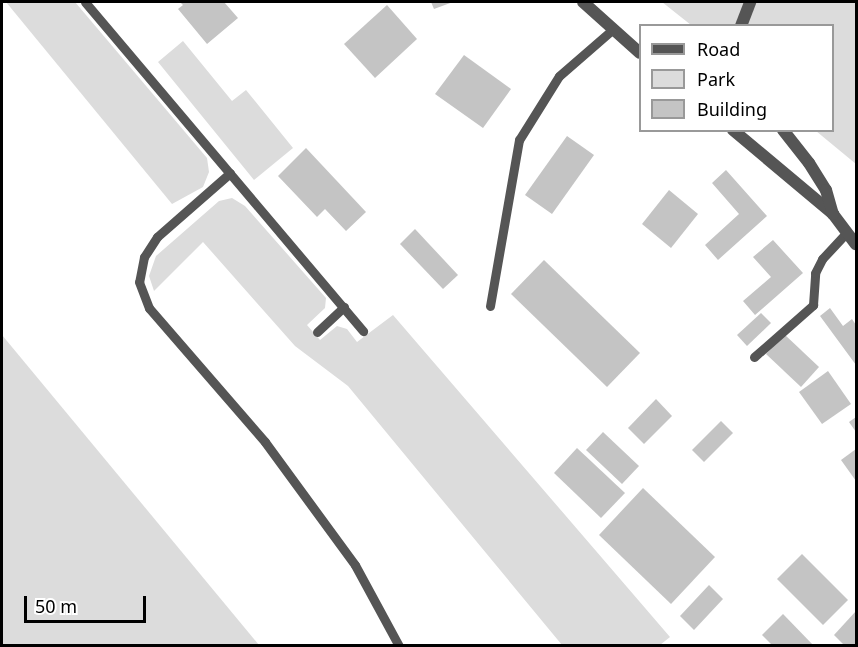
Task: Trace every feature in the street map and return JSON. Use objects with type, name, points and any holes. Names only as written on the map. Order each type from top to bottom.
[{"type":"street","points":[[583,2],[639,52]]},
{"type":"street","points":[[742,24],[750,2]]},
{"type":"street","points":[[735,132],[833,214],[856,244]]},
{"type":"street","points":[[784,132],[826,190],[833,214]]},
{"type":"lane","points":[[85,2],[363,331]]},
{"type":"lane","points":[[490,306],[519,140],[559,76],[612,30]]},
{"type":"lane","points":[[230,173],[157,237],[144,257],[139,282],[149,308],[265,442],[356,565],[399,645]]},
{"type":"lane","points":[[754,357],[813,305],[815,273],[822,259],[847,232]]},
{"type":"lane","points":[[317,332],[344,308]]},
{"type":"green space","points":[[6,2],[75,2],[207,158],[209,172],[203,187],[172,204]]},
{"type":"green space","points":[[662,2],[856,2],[856,164],[817,132],[834,132],[834,24],[690,24]]},
{"type":"green space","points":[[183,41],[232,101],[246,90],[293,148],[254,180],[158,62]]},
{"type":"green space","points":[[232,198],[245,206],[326,298],[325,308],[307,325],[320,340],[337,326],[347,329],[357,342],[393,315],[670,637],[660,645],[562,645],[348,386],[295,346],[203,242],[154,291],[149,276],[156,256],[219,201]]},
{"type":"green space","points":[[2,335],[259,645],[2,645]]},
{"type":"building","points":[[180,2],[224,2],[238,18],[207,44],[178,9],[183,5]]},
{"type":"building","points":[[431,2],[453,2],[434,9]]},
{"type":"building","points":[[387,5],[417,39],[375,78],[344,44]]},
{"type":"building","points":[[464,55],[511,89],[483,128],[435,94]]},
{"type":"building","points":[[567,136],[594,155],[552,214],[525,195]]},
{"type":"building","points":[[306,148],[366,212],[346,231],[325,209],[317,217],[278,176]]},
{"type":"building","points":[[726,170],[767,216],[718,260],[705,245],[739,214],[712,183]]},
{"type":"building","points":[[669,190],[698,214],[671,248],[642,224]]},
{"type":"building","points":[[415,229],[458,275],[443,289],[400,244]]},
{"type":"building","points":[[773,240],[803,273],[755,315],[743,301],[771,277],[753,257]]},
{"type":"building","points":[[544,260],[640,353],[607,387],[511,294]]},
{"type":"building","points":[[830,308],[843,326],[852,319],[856,325],[856,365],[820,316]]},
{"type":"building","points":[[761,313],[771,323],[747,346],[737,335]]},
{"type":"building","points":[[784,334],[819,367],[801,387],[766,354]]},
{"type":"building","points":[[828,371],[851,404],[822,424],[799,392]]},
{"type":"building","points":[[656,399],[672,416],[644,444],[628,428]]},
{"type":"building","points":[[856,417],[856,432],[849,422]]},
{"type":"building","points":[[721,421],[733,433],[704,462],[692,450]]},
{"type":"building","points":[[603,432],[639,466],[622,484],[586,450]]},
{"type":"building","points":[[577,448],[625,493],[601,518],[554,473]]},
{"type":"building","points":[[856,449],[856,481],[841,460]]},
{"type":"building","points":[[643,488],[715,557],[671,604],[599,535]]},
{"type":"building","points":[[802,554],[848,600],[823,625],[777,579]]},
{"type":"building","points":[[709,585],[723,599],[694,630],[680,616]]},
{"type":"building","points":[[856,611],[856,646],[845,646],[834,635]]},
{"type":"building","points":[[783,614],[814,646],[773,646],[762,635]]}]
